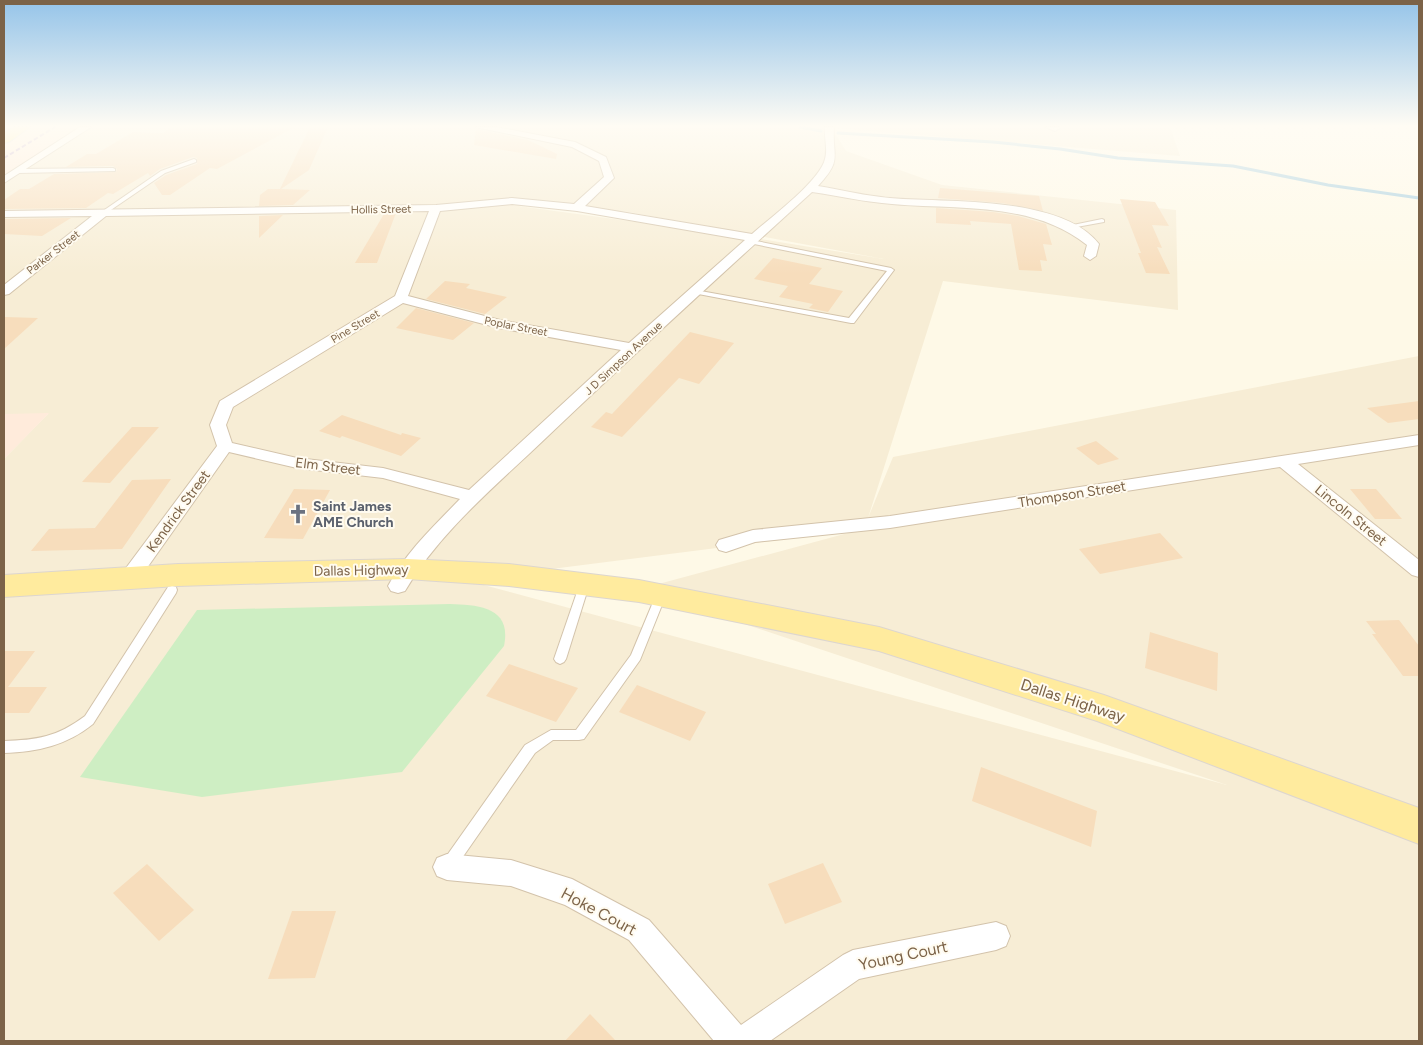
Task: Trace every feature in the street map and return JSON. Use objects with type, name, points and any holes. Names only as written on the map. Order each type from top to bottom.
[{"type":"main road","name":"Dallas Highway","points":[[4,586],[130,577],[263,572],[403,578],[505,589],[659,599],[716,608],[879,639],[1104,709],[1419,826]]},
{"type":"main road","name":"Dallas Highway","points":[[4,594],[172,590],[403,578],[509,575],[639,591],[659,599]]},
{"type":"street","points":[[577,208],[609,178],[608,176]]},
{"type":"street","name":"J D Simpson Avenue","points":[[403,578],[424,548],[473,497],[632,348],[822,176]]},
{"type":"street","points":[[810,188],[887,201],[1021,211],[1044,215],[1071,226],[1084,234],[1094,244],[1090,256]]},
{"type":"street","name":"Hollis Street","points":[[4,214],[436,208],[512,201],[577,208],[753,240]]},
{"type":"street","points":[[401,298],[436,208]]},
{"type":"street","name":"Parker Street","points":[[4,291],[103,213]]},
{"type":"street","name":"Poplar Street","points":[[401,298],[499,324],[632,348]]},
{"type":"street","name":"Pine Street","points":[[225,446],[218,425],[226,404],[401,298]]},
{"type":"street","name":"Thompson Street","points":[[726,545],[753,536],[890,522],[1419,440]]},
{"type":"street","name":"Elm Street","points":[[225,446],[297,463],[383,473],[473,497]]},
{"type":"street","name":"Kendrick Street","points":[[130,577],[225,446]]},
{"type":"street","name":"Lincoln Street","points":[[1283,461],[1419,570]]},
{"type":"street","name":"Hoke Court","points":[[447,867],[511,873],[572,893],[638,930],[734,1041]]},
{"type":"street","name":"Young Court","points":[[744,1041],[853,965],[996,936]]},
{"type":"lane","points":[[103,213],[157,176]]},
{"type":"lane","points":[[1071,226],[1102,221]]},
{"type":"lane","points":[[695,292],[851,321],[891,270],[753,240]]},
{"type":"lane","points":[[4,747],[48,744],[77,730],[89,720],[172,590]]},
{"type":"lane","points":[[560,659],[581,595]]},
{"type":"lane","points":[[447,867],[530,748],[551,735],[579,735],[636,657],[659,599]]},
{"type":"shaded area","points":[[11,176],[916,176],[942,185],[1176,210],[1178,310],[943,281],[868,518],[893,457],[1419,356],[1419,1041],[4,1041],[4,459],[48,414],[4,414],[4,180]],"holes":[[[518,206],[629,212],[884,259],[755,238]],[[859,530],[640,589],[1227,785],[465,580]]]},
{"type":"shaded area","points":[[49,413],[4,459],[4,414]]},
{"type":"green space","points":[[450,604],[482,607],[498,616],[503,623],[505,633],[504,646],[402,772],[202,797],[80,777],[197,610]]},
{"type":"building","points":[[51,176],[143,176],[113,194],[108,193],[86,208],[4,209],[4,200],[20,189],[29,189]]},
{"type":"building","points":[[165,176],[198,176],[170,195],[162,195],[154,183]]},
{"type":"building","points":[[286,176],[301,176],[281,189],[310,190],[293,205],[259,206],[260,195],[268,189],[280,189]]},
{"type":"building","points":[[940,188],[1039,196],[1043,211],[1002,203],[938,198]]},
{"type":"building","points":[[1120,199],[1155,202],[1169,226],[1152,225],[1162,248],[1157,247],[1170,274],[1146,273],[1138,253],[1141,253]]},
{"type":"building","points":[[936,208],[993,212],[1018,216],[1046,224],[1052,245],[1043,244],[1047,261],[1040,260],[1042,271],[1019,270],[1011,224],[970,221],[971,225],[936,223]]},
{"type":"building","points":[[396,213],[377,263],[355,263],[384,214]]},
{"type":"building","points":[[283,215],[259,238],[259,216]]},
{"type":"building","points":[[71,218],[42,236],[4,234],[4,219]]},
{"type":"building","points":[[773,258],[822,268],[809,284],[843,291],[828,312],[809,308],[813,304],[779,297],[788,286],[754,279]]},
{"type":"building","points":[[445,281],[470,284],[466,288],[507,297],[485,314],[426,299]]},
{"type":"building","points":[[416,308],[474,323],[453,340],[396,328]]},
{"type":"building","points":[[4,317],[38,318],[4,349]]},
{"type":"building","points":[[690,332],[734,343],[699,384],[679,378],[622,437],[591,427],[606,412],[612,414]]},
{"type":"building","points":[[1419,401],[1419,419],[1388,423],[1367,408]]},
{"type":"building","points":[[342,415],[401,435],[402,433],[421,438],[401,456],[342,436],[340,438],[319,431]]},
{"type":"building","points":[[132,427],[159,427],[110,483],[82,482]]},
{"type":"building","points":[[1096,441],[1119,459],[1098,465],[1076,448]]},
{"type":"building","points":[[171,479],[122,549],[31,551],[49,529],[95,528],[132,480]]},
{"type":"building","name":"Saint James AME Church","points":[[294,489],[330,490],[303,539],[264,538]]},
{"type":"building","points":[[1350,489],[1376,489],[1402,519],[1375,519]]},
{"type":"building","points":[[1160,533],[1183,558],[1100,574],[1079,549]]},
{"type":"building","points":[[1399,620],[1419,646],[1419,676],[1403,676],[1372,634],[1376,634],[1366,621]]},
{"type":"building","points":[[1150,632],[1218,653],[1217,691],[1145,668]]},
{"type":"building","points":[[4,651],[35,651],[8,687],[47,687],[29,713],[4,713]]},
{"type":"building","points":[[509,664],[578,688],[556,722],[486,696]]},
{"type":"building","points":[[637,685],[706,712],[690,741],[619,712]]},
{"type":"building","points":[[981,767],[1097,811],[1091,847],[972,801]]},
{"type":"building","points":[[823,863],[842,902],[785,924],[768,884]]},
{"type":"building","points":[[147,864],[194,910],[159,941],[113,893]]},
{"type":"building","points":[[292,911],[336,911],[315,978],[268,979]]},
{"type":"building","points":[[590,1014],[616,1041],[565,1041]]},
{"type":"waterway","points":[[1282,176],[1328,185],[1419,198]]},
{"type":"place","name":"Saint James AME Church","points":[[298,514]]}]
